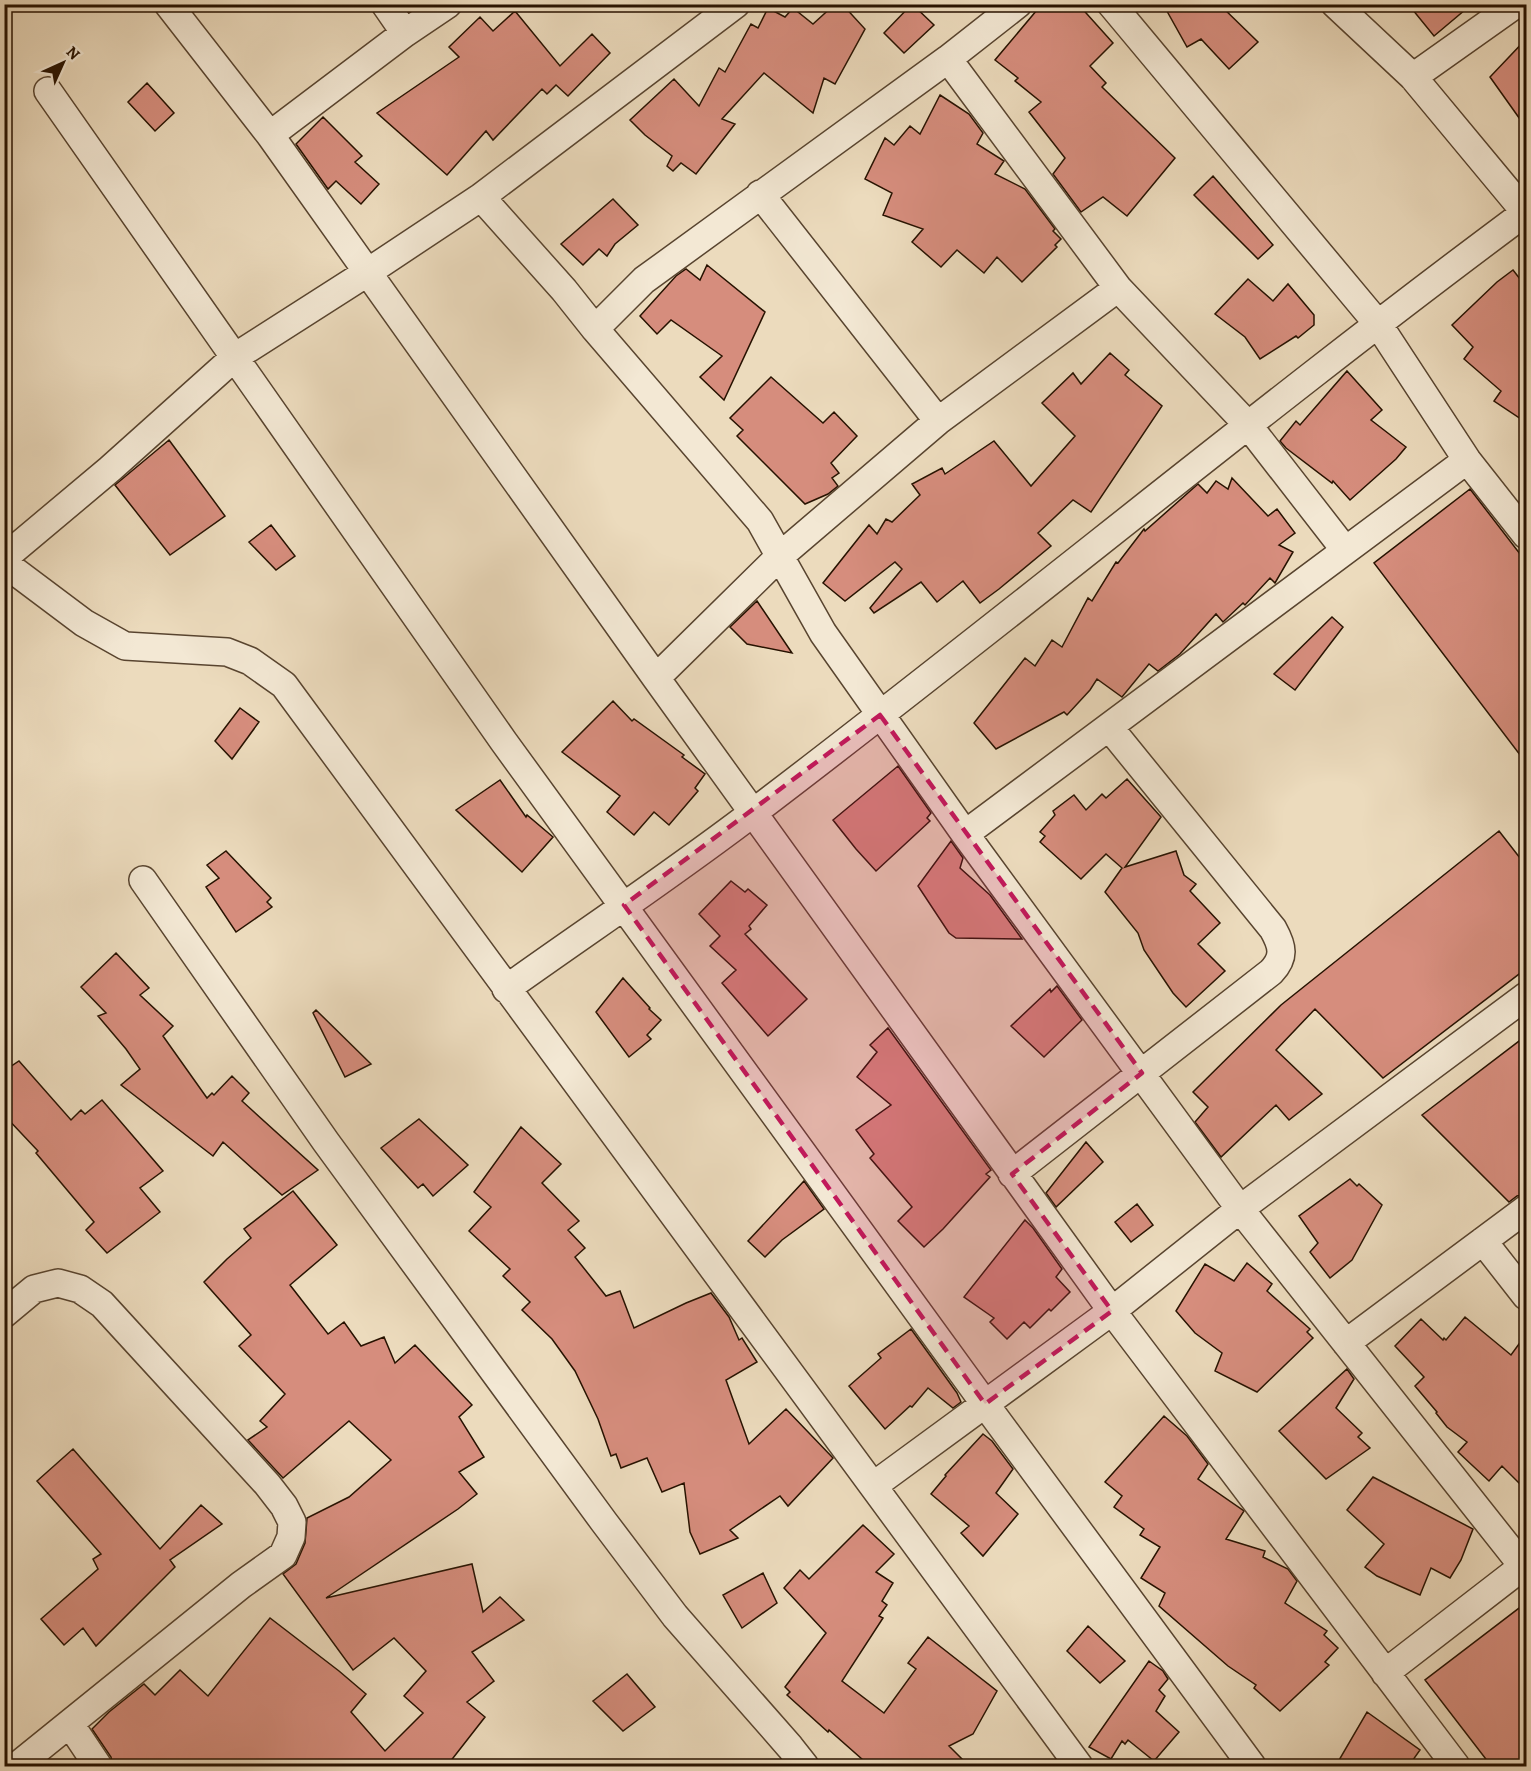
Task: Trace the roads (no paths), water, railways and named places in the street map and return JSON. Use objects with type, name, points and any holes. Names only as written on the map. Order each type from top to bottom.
[{"type":"street","points":[[168,4],[270,135],[656,678],[1112,1311],[1455,1767]]},
{"type":"street","points":[[385,4],[405,33]]},
{"type":"street","points":[[270,135],[405,33],[448,4]]},
{"type":"street","points":[[736,4],[481,196],[235,357],[4,560],[84,622],[125,646],[227,652],[250,661],[284,685],[1079,1767]]},
{"type":"street","points":[[595,329],[644,280],[948,58],[1018,4]]},
{"type":"street","points":[[1111,4],[1378,324],[1467,460],[1527,535]]},
{"type":"street","points":[[506,989],[754,812],[1248,425],[1526,212],[1413,77],[1335,4]]},
{"type":"street","points":[[1413,77],[1516,4]]},
{"type":"street","points":[[948,58],[1118,288],[1248,425],[1345,550]]},
{"type":"street","points":[[48,91],[504,742],[1252,1767]]},
{"type":"street","points":[[760,194],[938,421]]},
{"type":"street","points":[[481,196],[760,521],[823,633],[965,834],[1240,1209],[1526,1567],[1385,1673]]},
{"type":"street","points":[[656,678],[780,556],[938,421],[1118,288]]},
{"type":"street","points":[[965,834],[1467,460]]},
{"type":"street","points":[[1012,1174],[1270,972],[1279,963],[1282,950],[1273,929],[1108,727]]},
{"type":"street","points":[[143,880],[326,1143],[604,1522],[675,1616],[790,1747],[804,1767]]},
{"type":"street","points":[[873,1486],[1112,1311],[1240,1209],[1527,996]]},
{"type":"street","points":[[1346,1343],[1527,1209]]},
{"type":"street","points":[[1484,1241],[1527,1296]]},
{"type":"street","points":[[4,1314],[34,1289],[58,1283],[80,1289],[102,1304],[267,1484],[284,1506],[292,1522],[291,1537],[282,1556],[241,1584],[17,1767]]},
{"type":"street","points":[[70,1724],[98,1767]]}]
